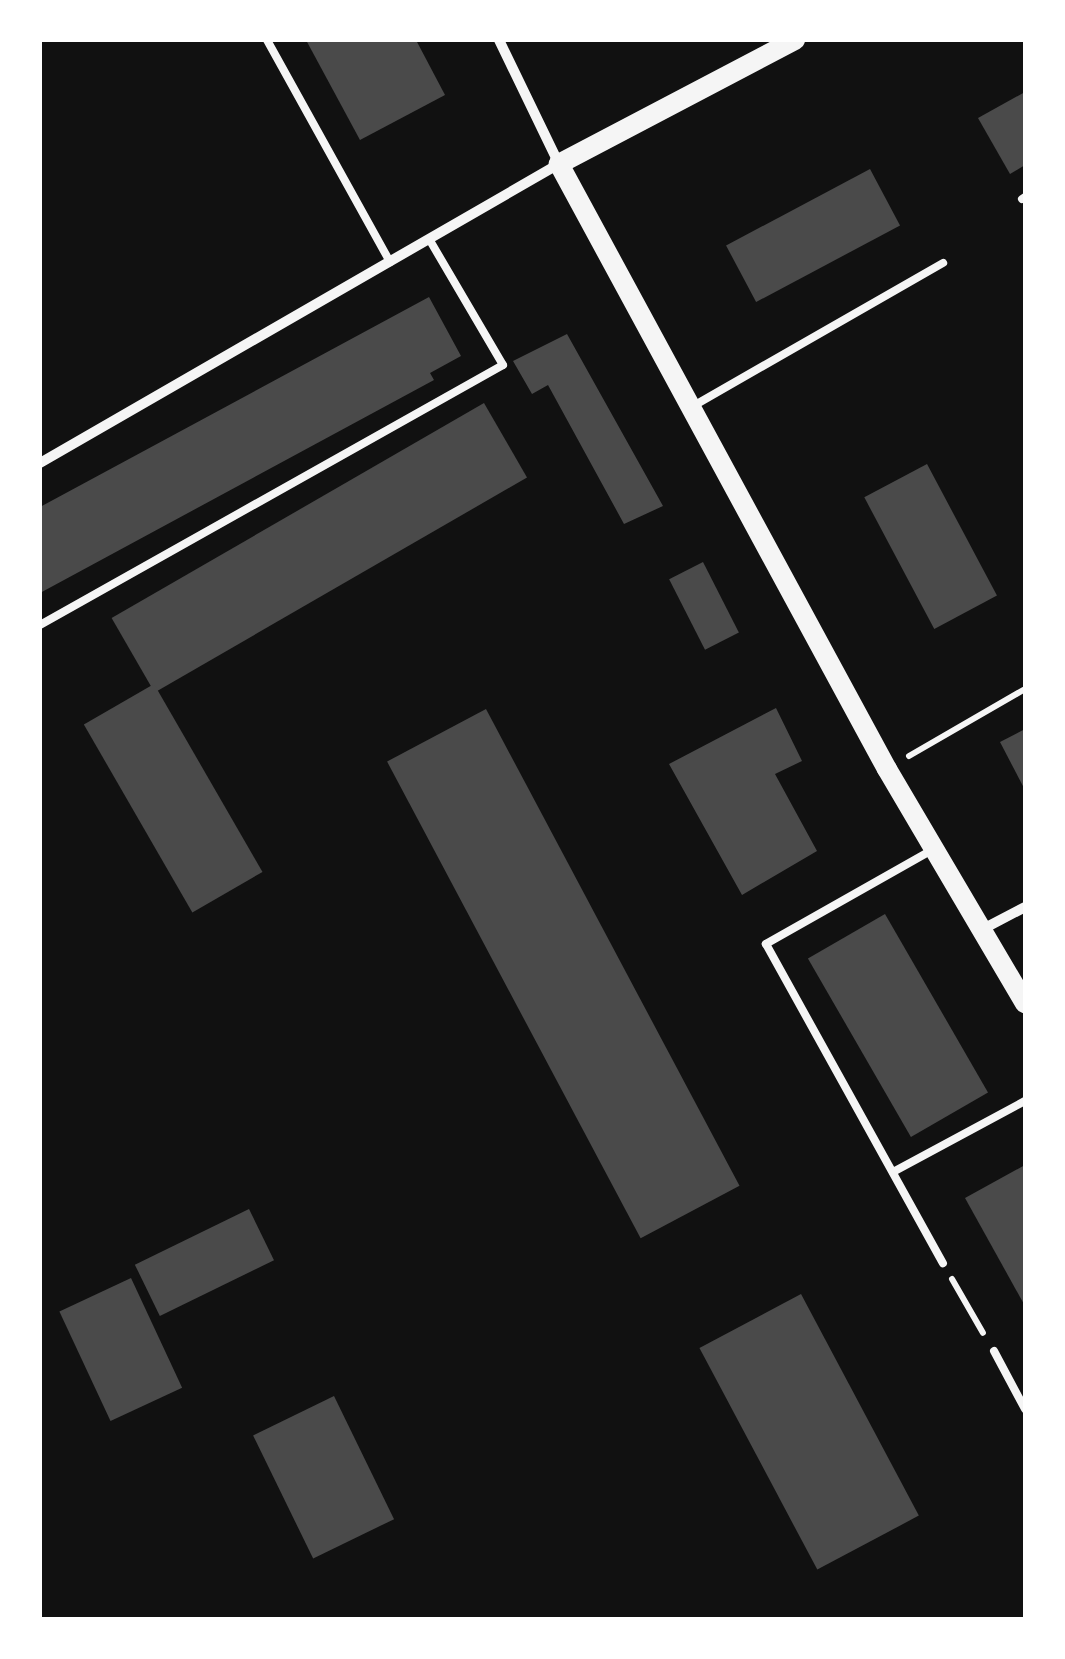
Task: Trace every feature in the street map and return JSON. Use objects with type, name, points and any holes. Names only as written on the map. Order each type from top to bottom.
[{"type":"main road","points":[[796,40],[560,164],[887,769],[1025,1002]]},
{"type":"street","points":[[40,463],[560,164],[499,40]]},
{"type":"street","points":[[983,929],[1025,908]]},
{"type":"lane","points":[[268,40],[390,262]]},
{"type":"lane","points":[[40,624],[503,365],[429,238]]},
{"type":"lane","points":[[691,408],[943,263]]},
{"type":"lane","points":[[934,850],[766,944],[943,1264]]},
{"type":"lane","points":[[892,1172],[1025,1102]]},
{"type":"lane","points":[[994,1351],[1025,1409]]},
{"type":"path","points":[[887,769],[1025,689]]},
{"type":"path","points":[[943,1264],[994,1351]]},
{"type":"building","points":[[306,40],[416,40],[445,95],[360,140]]},
{"type":"building","points":[[1025,92],[1025,165],[1010,174],[978,118]]},
{"type":"building","points":[[870,169],[900,226],[756,302],[726,246]]},
{"type":"building","points":[[429,297],[461,356],[430,373],[434,380],[40,593],[40,507]]},
{"type":"building","points":[[567,334],[663,506],[624,524],[548,385],[532,394],[513,361]]},
{"type":"building","points":[[484,403],[527,477],[155,692],[112,618]]},
{"type":"building","points":[[927,464],[997,596],[934,629],[864,497]]},
{"type":"building","points":[[703,562],[739,632],[705,650],[669,579]]},
{"type":"building","points":[[154,684],[262,872],[192,912],[84,724]]},
{"type":"building","points":[[776,708],[802,761],[775,774],[817,851],[742,895],[669,764]]},
{"type":"building","points":[[486,709],[740,1186],[641,1238],[387,762]]},
{"type":"building","points":[[1025,729],[1025,790],[1000,742]]},
{"type":"building","points":[[885,914],[988,1092],[911,1137],[808,959]]},
{"type":"building","points":[[1025,1165],[1025,1306],[965,1198]]},
{"type":"building","points":[[249,1209],[274,1260],[160,1316],[135,1265]]},
{"type":"building","points":[[131,1278],[182,1388],[111,1421],[59,1311]]},
{"type":"building","points":[[801,1294],[919,1516],[817,1570],[699,1348]]},
{"type":"building","points":[[334,1396],[394,1519],[313,1559],[253,1435]]}]
